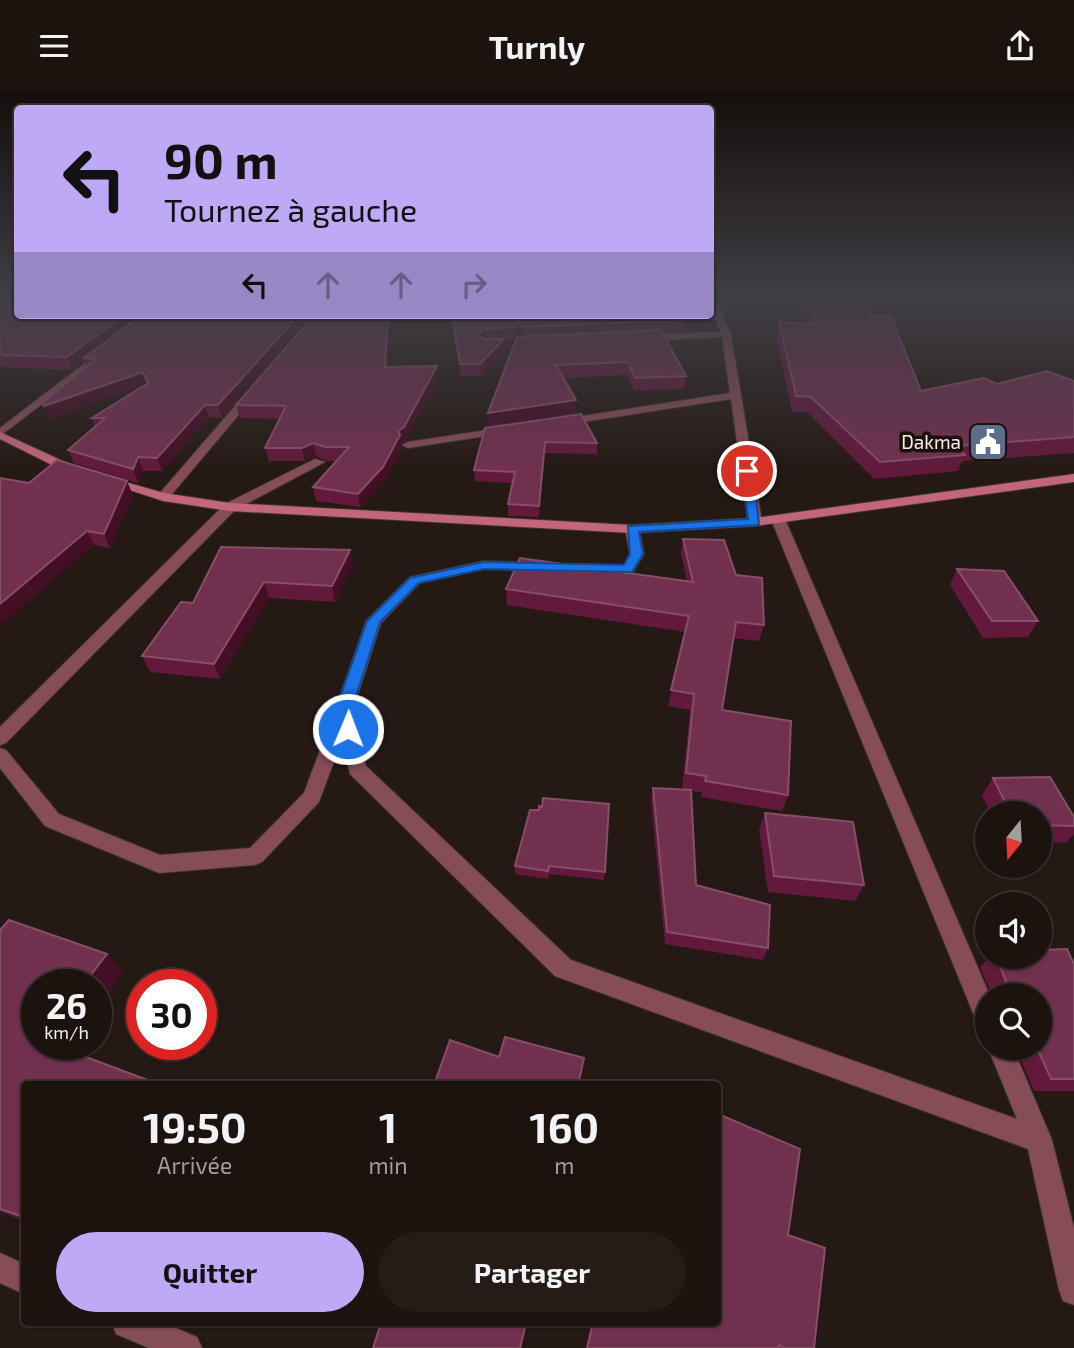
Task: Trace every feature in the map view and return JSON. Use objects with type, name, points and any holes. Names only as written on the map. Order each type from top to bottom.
[{"type":"street","points":[[100,356],[0,434],[77,472],[163,497],[230,507],[632,529],[755,522],[1074,478]]},
{"type":"street","points":[[730,356],[755,522]]},
{"type":"street","points":[[163,497],[259,386]]},
{"type":"street","points":[[545,424],[736,395]]},
{"type":"street","points":[[408,445],[517,429]]},
{"type":"street","points":[[0,738],[230,507],[319,462]]},
{"type":"street","points":[[778,519],[975,988]]},
{"type":"street","points":[[0,755],[52,820],[159,864],[255,856],[312,797],[374,621],[415,580],[484,565],[628,569],[637,554],[632,529]]},
{"type":"street","points":[[344,709],[356,769],[563,968],[1039,1140]]},
{"type":"street","points":[[1005,1060],[1039,1140],[1074,1290]]},
{"type":"street","points":[[0,1268],[21,1278]]},
{"type":"street","points":[[134,1326],[186,1348]]},
{"type":"building","points":[[22,356],[69,356],[67,357]]},
{"type":"building","points":[[87,356],[262,356],[218,405],[205,405],[157,458],[138,457],[133,469],[68,450],[105,418],[92,418],[148,383],[143,372],[44,406],[42,403],[96,359],[84,358]]},
{"type":"building","points":[[279,356],[386,356],[385,367],[437,366],[404,427],[398,431],[400,435],[383,467],[358,494],[313,487],[349,447],[325,447],[313,443],[302,448],[265,448],[286,406],[236,405]]},
{"type":"building","points":[[459,356],[488,356],[480,364],[460,364]]},
{"type":"building","points":[[510,356],[675,356],[686,376],[635,378],[628,362],[556,365],[576,400],[488,413]]},
{"type":"building","points":[[787,356],[907,356],[921,391],[983,378],[997,384],[1047,371],[1074,381],[1074,437],[955,446],[965,455],[880,462],[811,397],[796,396]]},
{"type":"building","points":[[581,414],[597,443],[545,442],[539,506],[508,504],[515,472],[474,470],[485,428]]},
{"type":"building","points":[[57,460],[127,481],[104,534],[87,531],[0,604],[0,478],[29,483]]},
{"type":"building","points":[[683,539],[724,540],[736,575],[762,578],[764,625],[736,622],[722,710],[791,721],[788,795],[705,781],[706,776],[686,773],[694,694],[671,690],[689,616],[506,589],[520,558],[693,582]]},
{"type":"building","points":[[221,547],[350,550],[332,586],[264,582],[214,664],[142,656],[181,602],[193,603]]},
{"type":"building","points":[[957,569],[1004,571],[1038,621],[992,621]]},
{"type":"building","points":[[1050,777],[1074,817],[1074,826],[1052,825],[1052,801],[1004,801],[993,778]]},
{"type":"building","points":[[653,788],[691,790],[696,885],[770,905],[768,948],[667,932]]},
{"type":"building","points":[[543,798],[609,804],[605,872],[549,866],[548,871],[515,866],[530,810],[539,810]]},
{"type":"building","points":[[765,813],[853,822],[864,885],[774,876]]},
{"type":"building","points":[[9,920],[107,954],[95,969],[21,969],[21,1060],[94,1060],[150,1081],[21,1081],[21,1216],[0,1209],[0,930]]},
{"type":"building","points":[[1067,949],[1074,964],[1074,1079],[1051,1079],[1042,1060],[1052,1060],[1052,983],[1004,983],[1001,969],[1052,969],[1052,950]]},
{"type":"building","points":[[505,1037],[584,1058],[579,1081],[435,1081],[450,1040],[499,1057]]},
{"type":"building","points":[[721,1115],[800,1149],[788,1235],[825,1248],[814,1348],[784,1348],[779,1345],[778,1348],[587,1348],[592,1326],[721,1326]]},
{"type":"building","points":[[380,1326],[525,1326],[520,1348],[373,1348]]},
{"type":"place","name":"Dakma","points":[[988,442]]},
{"type":"route","points":[[348,729],[344,709],[374,621],[415,580],[484,565],[628,569],[637,554],[632,529],[755,522],[747,471]]}]
